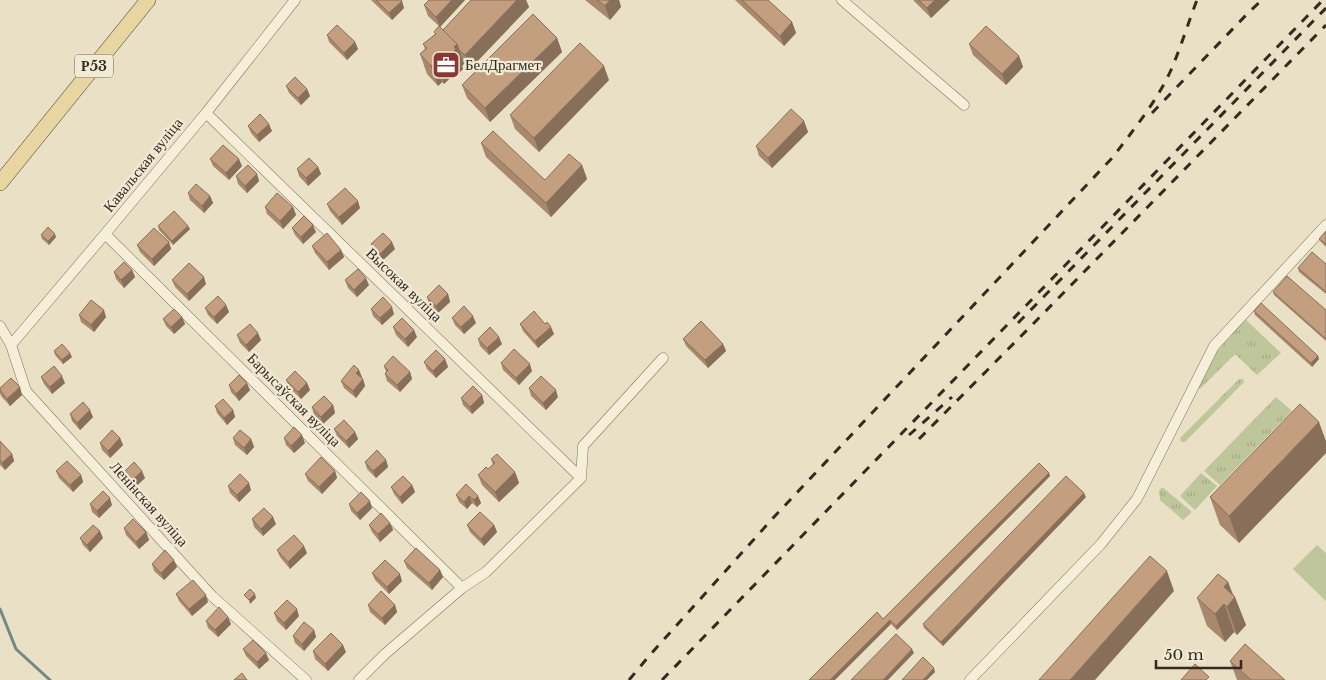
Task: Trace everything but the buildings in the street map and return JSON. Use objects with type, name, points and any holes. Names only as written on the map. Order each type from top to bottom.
[{"type":"main road","name":"Р53","points":[[0,183],[148,0]]},
{"type":"street","name":"Кавальская вуліца","points":[[11,345],[206,113],[295,0]]},
{"type":"street","points":[[842,0],[964,105]]},
{"type":"street","name":"Высокая вуліца","points":[[206,113],[581,478]]},
{"type":"street","points":[[970,680],[1101,544],[1139,495],[1214,346],[1326,225]]},
{"type":"street","name":"Барысаўская вуліца","points":[[106,234],[462,588]]},
{"type":"street","name":"Ленінская вуліца","points":[[0,326],[11,345],[26,391],[212,596],[306,680]]},
{"type":"street","points":[[359,680],[385,654],[462,588],[486,572],[581,478],[582,446],[663,358]]},
{"type":"green space","points":[[1245,319],[1281,353],[1257,375],[1235,354],[1200,389],[1198,387],[1211,359]]},
{"type":"green space","points":[[1239,379],[1243,379],[1244,382],[1185,442],[1181,442],[1180,438]]},
{"type":"green space","points":[[1276,397],[1292,411],[1220,485],[1204,471]]},
{"type":"green space","points":[[1201,473],[1217,486],[1195,510],[1180,496]]},
{"type":"green space","points":[[1162,487],[1191,511],[1183,520],[1160,500],[1159,491]]},
{"type":"green space","points":[[1317,545],[1326,553],[1326,601],[1293,569]]},
{"type":"waterway","points":[[0,609],[16,649],[50,680]]},
{"type":"railway","points":[[629,680],[774,517],[1113,157],[1159,93],[1178,53],[1197,0]]},
{"type":"railway","points":[[1152,113],[1262,0]]},
{"type":"railway","points":[[662,680],[1323,0]]},
{"type":"railway","points":[[1018,323],[1326,8]]},
{"type":"railway","points":[[919,439],[1326,25]]},
{"type":"railway","points":[[909,435],[952,397]]},
{"type":"place","name":"БелДрагмет","points":[[446,65]]}]
